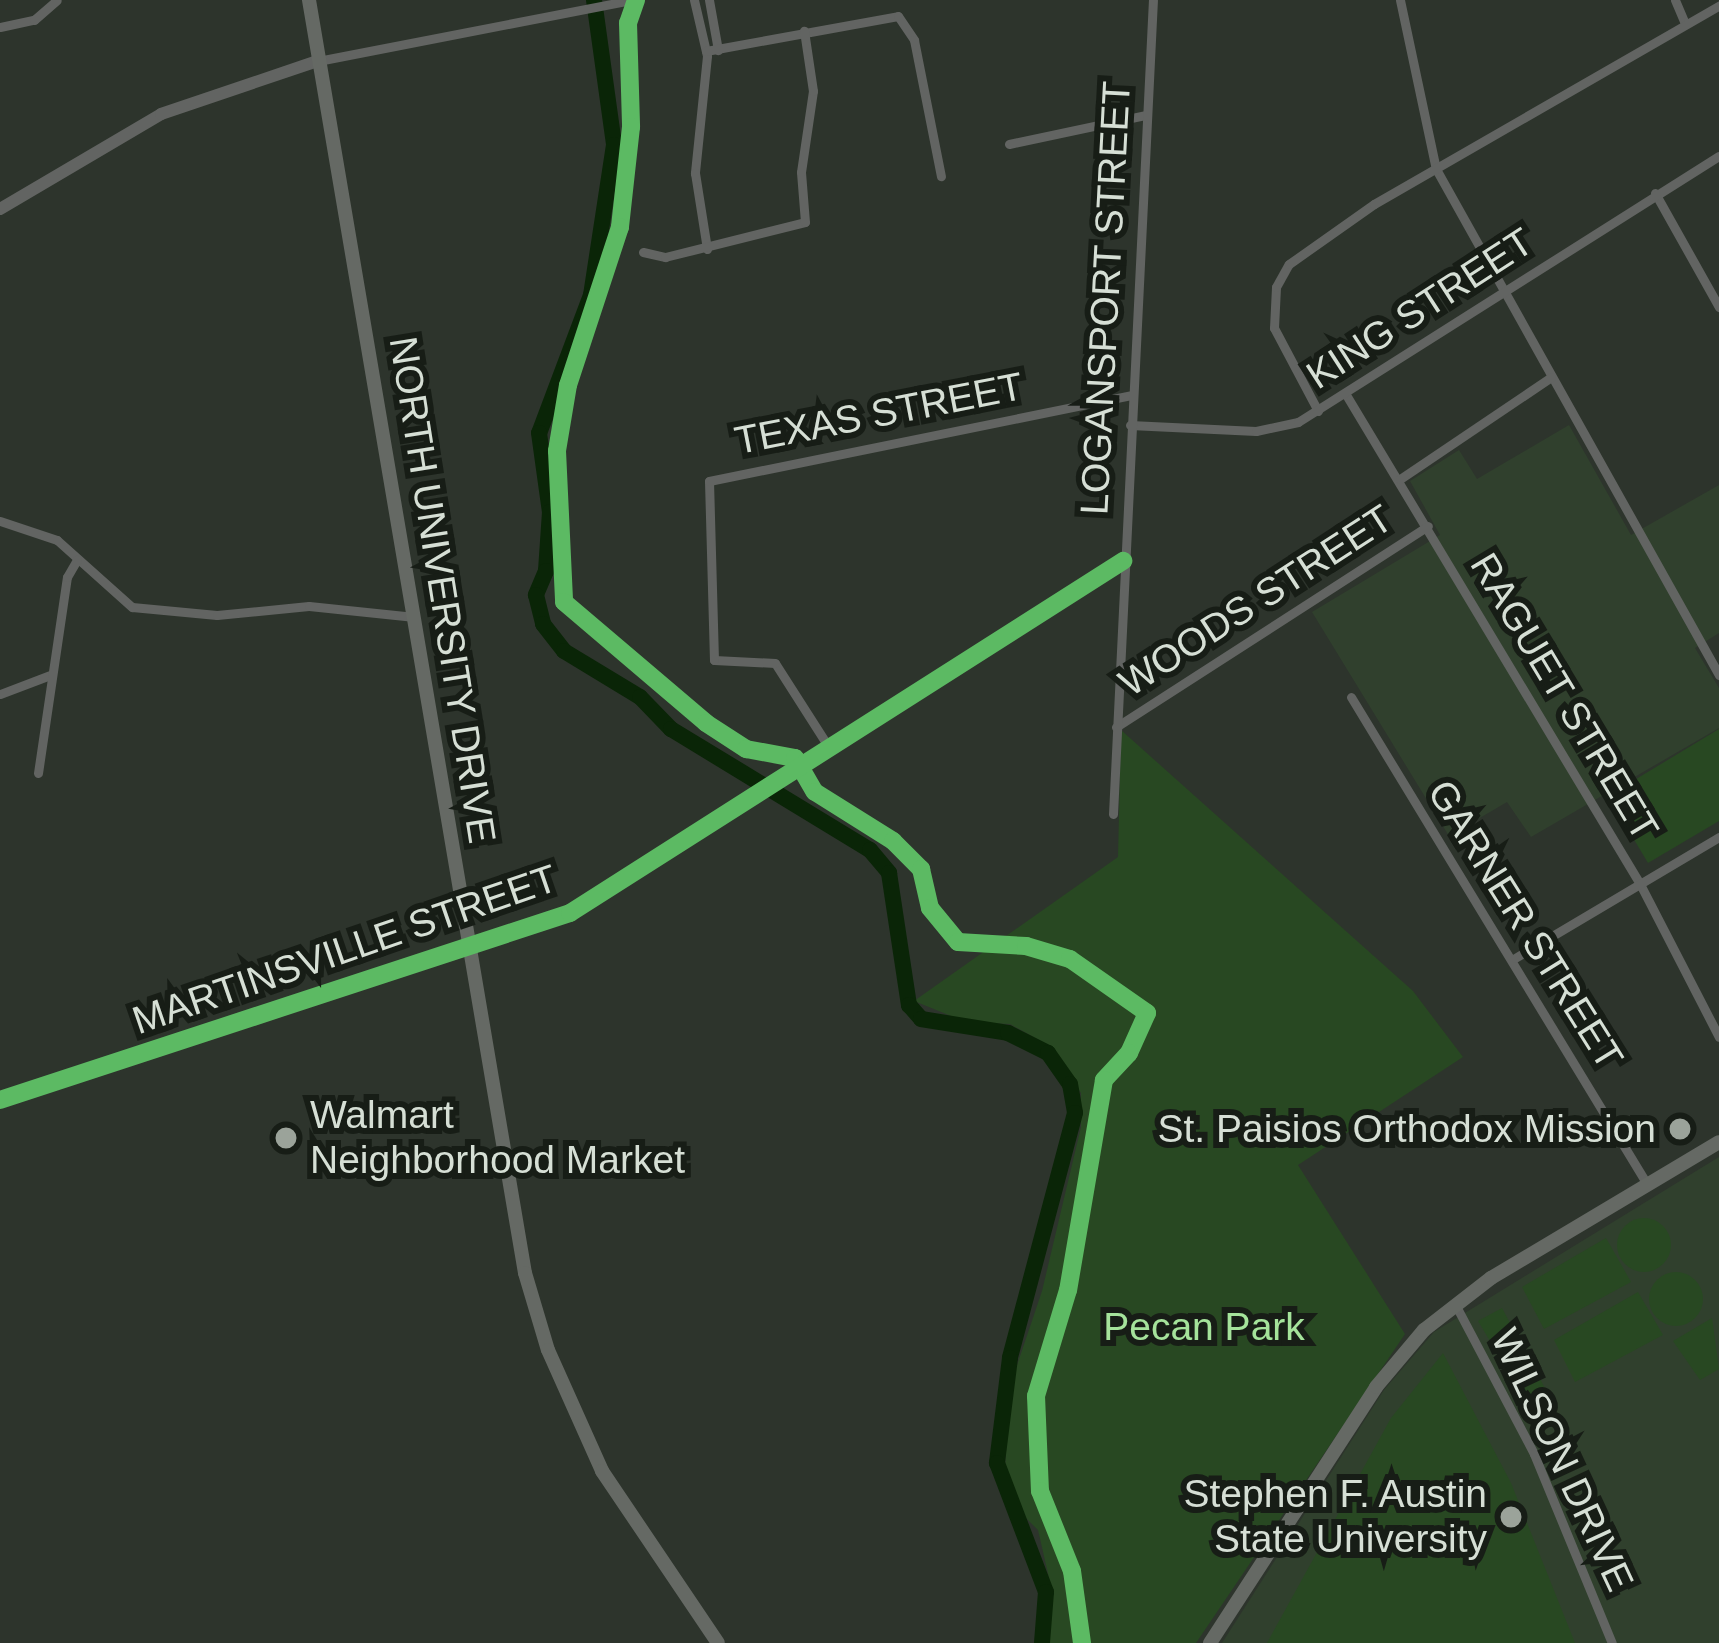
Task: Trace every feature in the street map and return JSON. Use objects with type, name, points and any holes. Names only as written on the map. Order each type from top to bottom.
[{"type":"main road","name":"NORTH UNIVERSITY DRIVE","points":[[309,0],[518,1242],[548,1350],[615,1492],[718,1643]]},
{"type":"main road","points":[[1210,1643],[1376,1387],[1455,1304],[1719,1142]]},
{"type":"street","points":[[0,27],[34,20],[57,0]]},
{"type":"street","points":[[694,0],[707,70],[694,163],[707,248]]},
{"type":"street","points":[[707,70],[720,47],[709,0]]},
{"type":"street","name":"LOGANSPORT STREET","points":[[1113,814],[1153,0]]},
{"type":"street","points":[[1400,0],[1436,169],[1719,675]]},
{"type":"street","points":[[1675,0],[1685,23]]},
{"type":"street","points":[[0,209],[161,114],[318,61],[628,1]]},
{"type":"street","points":[[1318,411],[1277,343],[1276,287],[1299,255],[1436,169],[1719,6]]},
{"type":"street","points":[[706,51],[890,14],[907,23],[941,176]]},
{"type":"street","points":[[644,252],[659,258],[806,222],[801,172],[812,81],[804,31]]},
{"type":"street","points":[[1009,144],[1144,115]]},
{"type":"street","name":"KING STREET","points":[[1130,425],[1267,431],[1318,411],[1654,193],[1719,156]]},
{"type":"street","points":[[1654,193],[1719,307]]},
{"type":"street","points":[[1400,479],[1551,377]]},
{"type":"street","name":"RAGUET STREET","points":[[1345,393],[1640,884],[1719,1037]]},
{"type":"street","name":"TEXAS STREET","points":[[828,746],[770,659],[714,660],[709,481],[1132,395]]},
{"type":"street","points":[[0,521],[43,532],[120,602],[147,610],[232,615],[309,606],[415,617]]},
{"type":"street","name":"WOODS STREET","points":[[1116,727],[1428,526]]},
{"type":"street","points":[[38,773],[67,577],[77,560]]},
{"type":"street","name":"MARTINSVILLE STREET","points":[[0,1100],[468,951],[570,913],[1123,561]]},
{"type":"street","points":[[0,694],[50,675]]},
{"type":"street","name":"GARNER STREET","points":[[1351,697],[1515,958],[1647,1184]]},
{"type":"street","points":[[1515,958],[1719,837]]},
{"type":"street","name":"WILSON DRIVE","points":[[1455,1304],[1534,1454],[1612,1643]]},
{"type":"shaded area","points":[[1569,425],[1631,535],[1719,485],[1719,633],[1695,648],[1719,688],[1719,728],[1531,837],[1507,802],[1449,836],[1312,612],[1440,535],[1410,481],[1459,450],[1477,479]]},
{"type":"shaded area","name":"Stephen F. Austin State University","points":[[1719,1157],[1719,1643],[1222,1643],[1384,1390],[1434,1332]]},
{"type":"green space","points":[[1719,729],[1719,821],[1648,863],[1608,796]]},
{"type":"green space","name":"Pecan Park","points":[[1121,730],[1413,991],[1463,1057],[1298,1165],[1405,1334],[1196,1643],[1047,1643],[1052,1591],[1038,1530],[1018,1510],[1005,1468],[1010,1386],[1042,1291],[1081,1127],[1081,1093],[1048,1045],[1010,1024],[966,1022],[914,1001],[1118,857]]},
{"type":"green space","points":[[1644,1218],[1663,1226],[1671,1245],[1663,1264],[1644,1272],[1625,1264],[1617,1245],[1625,1226]]},
{"type":"green space","points":[[1606,1238],[1631,1282],[1544,1329],[1522,1287]]},
{"type":"green space","points":[[1676,1272],[1695,1280],[1703,1299],[1695,1318],[1676,1326],[1657,1318],[1649,1299],[1657,1280]]},
{"type":"green space","points":[[1638,1292],[1663,1335],[1575,1382],[1554,1340]]},
{"type":"green space","points":[[1502,1308],[1547,1392],[1529,1406],[1478,1321]]},
{"type":"green space","points":[[1712,1318],[1719,1369],[1700,1380],[1673,1341]]},
{"type":"green space","points":[[1443,1353],[1511,1483],[1575,1643],[1267,1643],[1391,1418]]},
{"type":"waterway","points":[[594,0],[614,145],[591,295],[539,433],[550,512],[546,571],[536,595],[543,624],[564,651],[640,697],[671,729],[870,850],[889,873],[909,1005],[921,1019],[1008,1033],[1048,1053],[1070,1084],[1075,1113],[1010,1358],[997,1463],[1046,1592],[1042,1643]]},
{"type":"cycle path","points":[[636,0],[628,23],[631,127],[620,227],[568,385],[557,451],[564,602],[706,723],[746,749],[795,758],[815,792],[893,841],[921,869],[930,908],[958,942],[1026,946],[1070,959],[1147,1013],[1129,1053],[1104,1080],[1068,1290],[1036,1396],[1040,1491],[1072,1571],[1082,1643]]},
{"type":"cycle path","points":[[0,1100],[570,913],[1123,561]]},
{"type":"place","name":"St. Paisios Orthodox Mission","points":[[1680,1129]]},
{"type":"place","name":"Walmart Neighborhood Market","points":[[286,1138]]},
{"type":"place","name":"Stephen F. Austin State University","points":[[1511,1517]]}]
